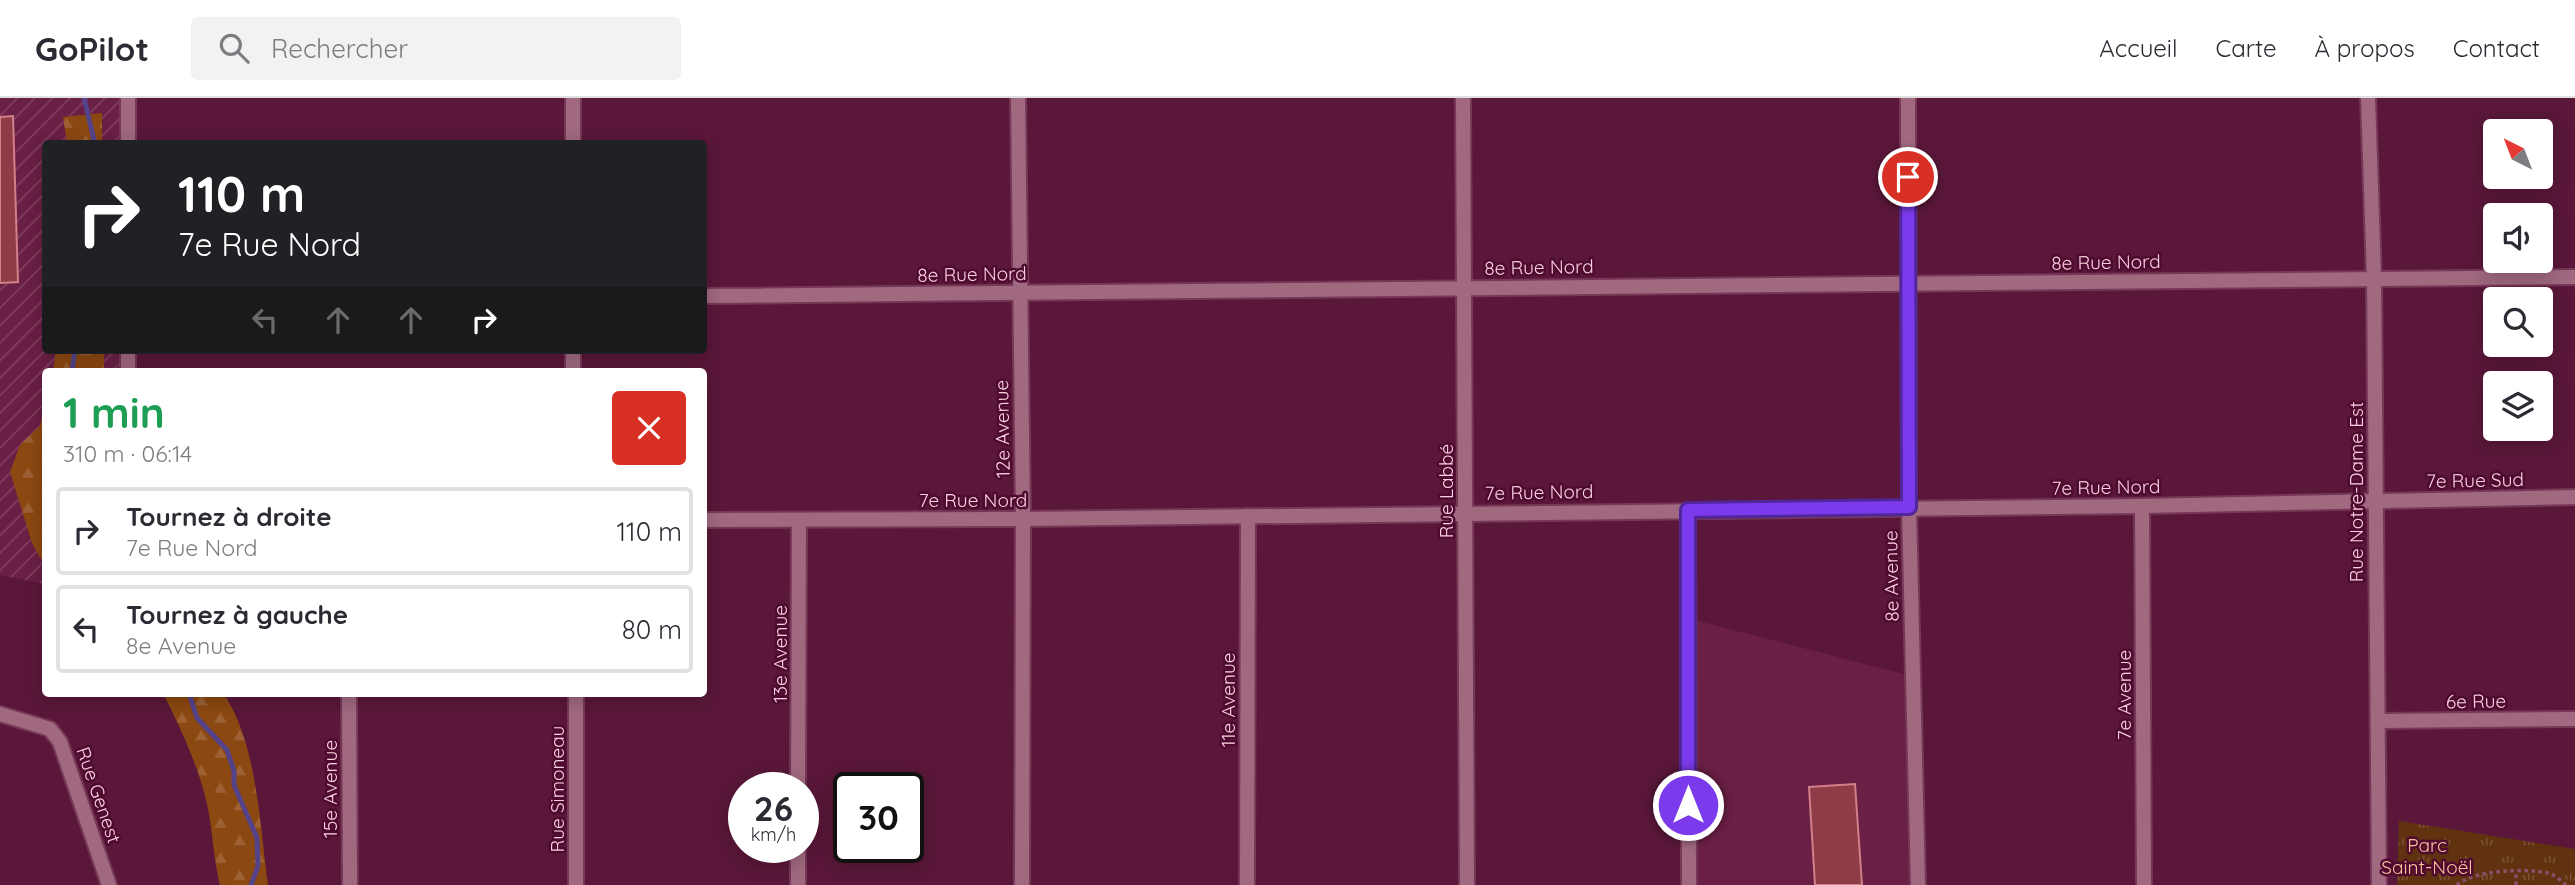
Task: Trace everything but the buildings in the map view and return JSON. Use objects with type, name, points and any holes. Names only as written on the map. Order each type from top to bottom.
[{"type":"street","points":[[128,98],[128,140]]},
{"type":"street","points":[[573,98],[573,140]]},
{"type":"street","name":"12e Avenue","points":[[1018,98],[1023,519],[1021,885]]},
{"type":"street","name":"Rue Labbé","points":[[1463,98],[1467,885]]},
{"type":"street","name":"8e Avenue","points":[[1908,98],[1909,507],[1918,885]]},
{"type":"street","name":"Rue Notre-Dame Est","points":[[2368,98],[2374,278],[2379,885]]},
{"type":"street","name":"8e Rue Nord","points":[[707,296],[2575,277]]},
{"type":"street","name":"7e Rue Sud","points":[[2376,502],[2575,497]]},
{"type":"street","name":"7e Rue Nord","points":[[707,520],[1023,519],[2376,502]]},
{"type":"street","name":"7e Avenue","points":[[2142,506],[2144,885]]},
{"type":"street","points":[[1688,510],[1689,885]]},
{"type":"street","name":"11e Avenue","points":[[1247,885],[1248,516]]},
{"type":"street","name":"13e Avenue","points":[[798,772],[800,520]]},
{"type":"street","name":"15e Avenue","points":[[349,697],[350,885]]},
{"type":"street","name":"Rue Simoneau","points":[[576,697],[576,885]]},
{"type":"street","name":"Rue Genest","points":[[0,714],[50,729],[60,742],[109,885]]},
{"type":"street","name":"6e Rue","points":[[2378,721],[2575,719]]},
{"type":"street","points":[[798,863],[798,885]]},
{"type":"path","points":[[2457,885],[2463,879],[2484,872],[2549,873],[2566,885]]},
{"type":"path","points":[[2516,873],[2516,885]]},
{"type":"shaded area","points":[[0,98],[128,98],[128,140],[42,140],[42,354],[128,354],[128,368],[42,368],[42,583],[0,575]]},
{"type":"shaded area","points":[[1691,619],[1919,678],[1921,885],[1697,885]]},
{"type":"green space","points":[[102,113],[102,140],[67,140],[63,117]]},
{"type":"green space","points":[[55,354],[104,354],[104,368],[53,368]]},
{"type":"green space","points":[[42,416],[42,561],[32,543],[10,472],[20,445],[40,426]]},
{"type":"green space","points":[[165,697],[225,697],[243,735],[250,760],[268,885],[220,885],[209,814],[199,775]]},
{"type":"green space","name":"Parc Saint-Noël","points":[[2399,821],[2575,849],[2575,885],[2397,885]]},
{"type":"waterway","points":[[84,98],[94,140]]},
{"type":"waterway","points":[[72,368],[74,354]]},
{"type":"waterway","points":[[190,697],[197,718],[227,750],[234,771],[234,785],[257,838],[258,866],[251,885]]},
{"type":"route","points":[[1688,805],[1688,510],[1909,507],[1908,177]]}]
